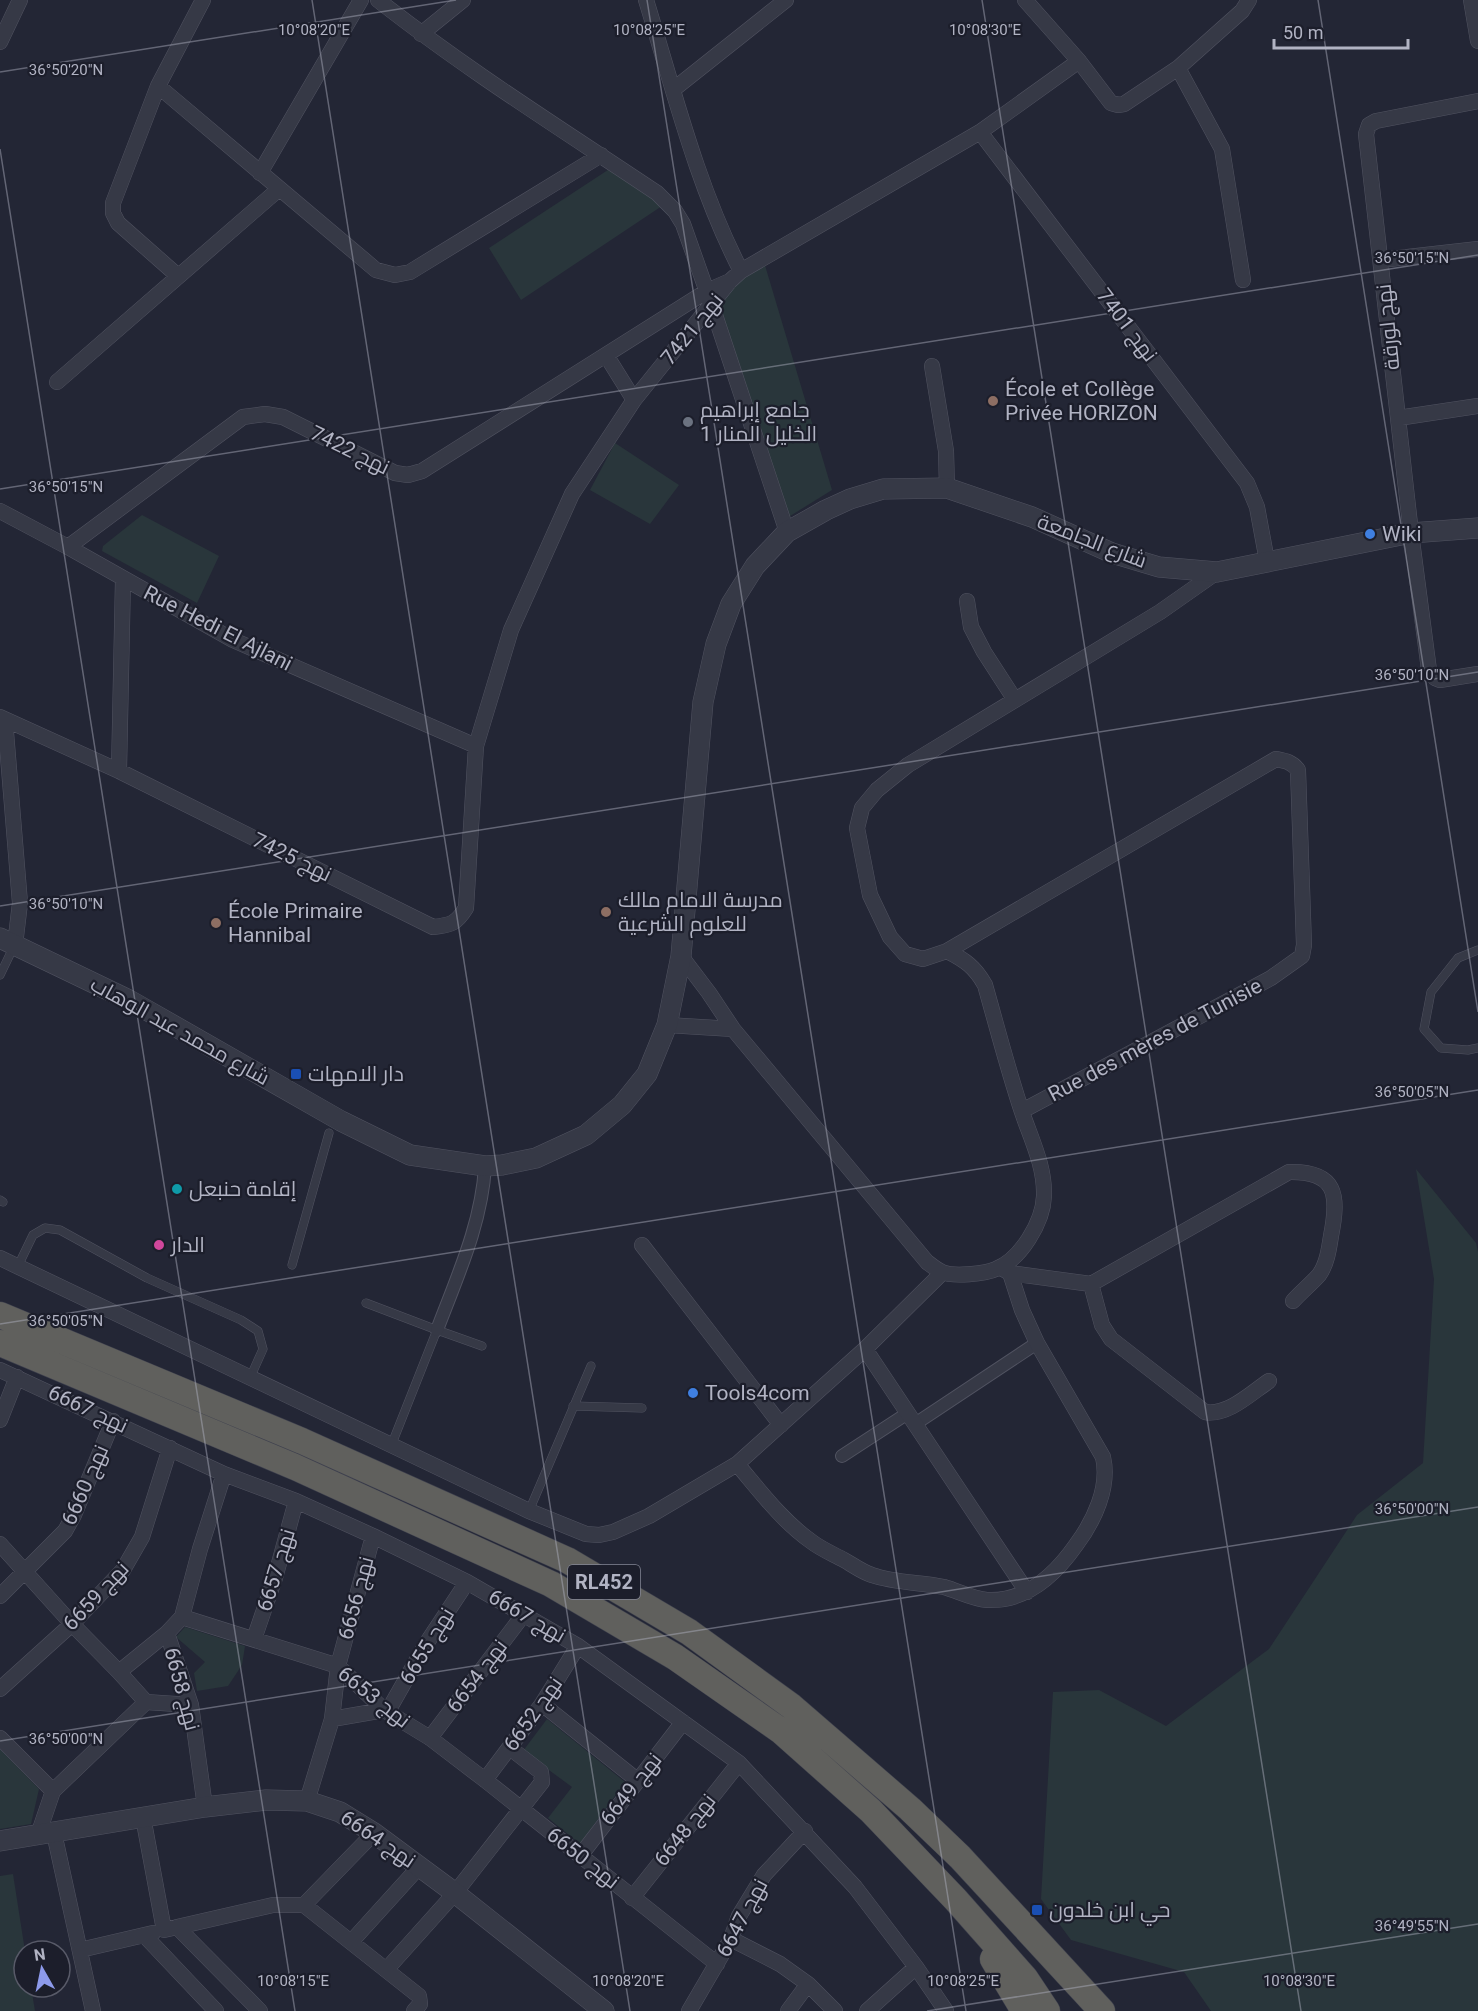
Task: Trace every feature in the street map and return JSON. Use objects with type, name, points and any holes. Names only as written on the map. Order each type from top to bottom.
[{"type":"highway","name":"RL452","points":[[0,1315],[302,1441],[567,1560],[689,1632],[791,1707],[910,1809],[960,1857],[1102,2011]]},
{"type":"highway","name":"RL452","points":[[0,1343],[295,1467],[551,1584],[675,1657],[781,1731],[871,1811],[1025,1978],[1047,2011]]},
{"type":"highway","points":[[970,1916],[984,1945],[1024,2011]]},
{"type":"street","points":[[0,42],[20,0]]},
{"type":"street","points":[[178,276],[118,223],[113,213],[113,204],[158,86],[203,0]]},
{"type":"street","points":[[260,173],[362,0]]},
{"type":"street","points":[[378,0],[421,34],[657,193],[675,211],[683,224],[707,291],[787,532]]},
{"type":"street","points":[[421,34],[462,0]]},
{"type":"street","points":[[646,0],[701,177],[736,276]]},
{"type":"street","points":[[674,89],[786,0]]},
{"type":"street","points":[[1025,0],[1079,61],[1111,103],[1118,105],[1124,104],[1178,68],[1242,11],[1249,0]]},
{"type":"street","points":[[1472,0],[1478,40]]},
{"type":"street","name":"نهج 7421","points":[[476,746],[511,630],[572,494],[634,400],[736,276],[980,132],[1079,61]]},
{"type":"street","points":[[1178,68],[1222,149],[1243,280]]},
{"type":"street","points":[[158,86],[376,270],[395,275],[410,272],[602,155]]},
{"type":"street","name":"نهج لورقة","points":[[1478,101],[1376,121],[1369,125],[1366,134],[1411,533],[1431,674],[1440,680],[1478,674]]},
{"type":"street","name":"نهج 7401","points":[[980,132],[1247,483],[1257,507],[1267,561]]},
{"type":"street","points":[[57,382],[279,189]]},
{"type":"street","points":[[1381,260],[1478,249]]},
{"type":"street","name":"نهج 7422","points":[[68,547],[243,417],[265,414],[283,417],[395,473],[408,475],[422,471],[707,291],[736,276]]},
{"type":"street","points":[[606,354],[634,400]]},
{"type":"street","points":[[932,366],[946,451],[947,488]]},
{"type":"street","points":[[1398,418],[1478,406]]},
{"type":"street","name":"شارع الجامعة","points":[[787,532],[826,510],[861,495],[883,489],[947,488],[1032,517],[1113,553],[1159,567],[1217,572],[1411,533],[1478,528]]},
{"type":"street","name":"Rue Hedi El Ajlani","points":[[0,511],[233,640],[476,746]]},
{"type":"street","name":"شارع محمد عبد الوهاب","points":[[4,940],[129,1000],[341,1121],[410,1155],[485,1166],[502,1166],[536,1158],[586,1135],[622,1105],[647,1074],[667,1025],[681,956],[703,702],[716,644],[732,604],[755,566],[787,532]]},
{"type":"street","points":[[1005,1270],[1028,1239],[1039,1218],[1044,1197],[1042,1173],[985,984],[978,971],[966,960],[947,951],[923,959],[914,958],[905,954],[890,937],[870,895],[857,828],[862,808],[876,790],[908,765],[1160,612],[1217,572]]},
{"type":"street","points":[[119,771],[123,579]]},
{"type":"street","points":[[967,601],[971,627],[1015,700]]},
{"type":"street","points":[[3,718],[20,903],[4,940]]},
{"type":"street","name":"نهج 7425","points":[[3,718],[119,771],[433,927],[448,926],[459,920],[466,908],[476,746]]},
{"type":"street","name":"Rue des mères de Tunisie","points":[[947,951],[1276,759],[1288,761],[1298,770],[1304,945],[1302,956],[1288,968],[1022,1111]]},
{"type":"street","points":[[681,956],[710,993],[733,1029],[909,1242],[927,1262],[942,1273],[960,1274],[1005,1270],[1091,1284],[1289,1172],[1303,1171],[1317,1175],[1328,1183],[1334,1194],[1336,1212],[1325,1263],[1319,1275],[1293,1301]]},
{"type":"street","points":[[667,1025],[733,1029]]},
{"type":"street","points":[[436,1330],[470,1244],[484,1187],[485,1166]]},
{"type":"street","points":[[642,1245],[781,1425]]},
{"type":"street","points":[[0,1258],[529,1511],[586,1534],[599,1535],[613,1532],[649,1516],[736,1464],[865,1349],[942,1273]]},
{"type":"street","points":[[736,1464],[788,1523],[813,1543],[871,1575],[943,1587],[986,1600],[1008,1599],[1027,1592],[1049,1577],[1062,1565],[1083,1535],[1101,1498],[1105,1485],[1106,1468],[1103,1457],[1037,1343],[1005,1270]]},
{"type":"street","points":[[1091,1284],[1102,1325],[1111,1339],[1205,1412],[1223,1411],[1269,1381]]},
{"type":"street","points":[[843,1456],[1037,1343]]},
{"type":"street","points":[[865,1349],[1027,1592]]},
{"type":"street","name":"نهج 6667","points":[[0,1370],[224,1473],[296,1501],[372,1536],[467,1582],[578,1646],[739,1763],[855,1887],[916,1967],[946,2011]]},
{"type":"street","points":[[0,1420],[16,1377]]},
{"type":"street","name":"نهج 6660","points":[[0,1596],[65,1531],[74,1515],[113,1420]]},
{"type":"street","name":"نهج 6659","points":[[0,1689],[72,1624],[123,1570],[142,1537],[171,1448]]},
{"type":"street","name":"نهج 6658","points":[[205,1807],[191,1706],[167,1633],[182,1617],[224,1473]]},
{"type":"street","name":"نهج 6657","points":[[254,1639],[275,1578],[296,1501]]},
{"type":"street","name":"نهج 6656","points":[[307,1801],[332,1719],[338,1666],[372,1536]]},
{"type":"street","points":[[0,1544],[146,1702],[191,1706]]},
{"type":"street","name":"نهج 6655","points":[[386,1711],[467,1582]]},
{"type":"street","name":"نهج 6654","points":[[430,1738],[524,1614]]},
{"type":"street","name":"نهج 6653","points":[[182,1617],[338,1666],[386,1711],[430,1738],[485,1780]]},
{"type":"street","points":[[119,1672],[167,1633]]},
{"type":"street","name":"نهج 6652","points":[[485,1780],[543,1704],[578,1646]]},
{"type":"street","points":[[93,2011],[80,1950],[46,1834],[53,1791],[146,1702]]},
{"type":"street","points":[[543,1704],[637,1780]]},
{"type":"street","points":[[332,1719],[386,1711]]},
{"type":"street","name":"نهج 6649","points":[[580,1856],[683,1722]]},
{"type":"street","points":[[0,1738],[53,1791]]},
{"type":"street","points":[[386,1970],[455,1893],[542,1782],[542,1772],[510,1748]]},
{"type":"street","name":"نهج 6648","points":[[632,1898],[739,1763]]},
{"type":"street","name":"نهج 6650","points":[[485,1780],[717,1964]]},
{"type":"street","name":"نهج 6664","points":[[0,1841],[205,1807],[266,1800],[307,1801],[340,1812],[374,1833],[455,1893],[604,2011]]},
{"type":"street","points":[[143,1817],[170,1929],[260,2011]]},
{"type":"street","name":"نهج 6647","points":[[689,2011],[731,1939],[739,1916],[764,1875],[805,1831]]},
{"type":"street","points":[[304,1905],[374,1833]]},
{"type":"street","points":[[351,1942],[419,1867]]},
{"type":"street","points":[[80,1950],[273,1905],[304,1905],[419,1996],[420,2004],[414,2011]]},
{"type":"street","points":[[145,1936],[216,2011]]},
{"type":"street","points":[[731,1939],[780,1964],[808,1984],[835,2011]]},
{"type":"street","points":[[867,2011],[916,1967]]},
{"type":"street","points":[[788,2011],[808,1984]]},
{"type":"lane","points":[[0,975],[4,940]]},
{"type":"lane","points":[[1478,950],[1458,958],[1431,992],[1424,1029],[1441,1048],[1468,1050],[1478,1048]]},
{"type":"lane","points":[[292,1265],[329,1132]]},
{"type":"lane","points":[[17,1268],[33,1235],[45,1228],[60,1230],[147,1278],[241,1320],[258,1331],[263,1349],[250,1378]]},
{"type":"lane","points":[[366,1303],[482,1346]]},
{"type":"lane","points":[[391,1446],[436,1330]]},
{"type":"lane","points":[[529,1511],[591,1366]]},
{"type":"lane","points":[[573,1406],[642,1408]]},
{"type":"shaded area","points":[[614,166],[665,204],[521,300],[489,248]]},
{"type":"shaded area","points":[[764,262],[832,490],[782,521],[713,312],[738,281]]},
{"type":"shaded area","points":[[615,443],[679,485],[650,524],[590,490]]},
{"type":"shaded area","points":[[142,515],[219,556],[197,603],[102,551],[103,546]]},
{"type":"shaded area","points":[[1416,1169],[1476,1243],[1478,1252],[1478,2011],[1211,2011],[1184,1972],[1071,1940],[1041,1899],[1053,1692],[1099,1690],[1166,1726],[1269,1649],[1357,1515],[1423,1463],[1434,1279]]},
{"type":"shaded area","points":[[185,1627],[245,1646],[242,1665],[228,1686],[197,1691],[194,1673],[205,1662],[176,1637]]},
{"type":"shaded area","points":[[547,1719],[625,1782],[580,1844],[548,1818],[572,1787],[523,1751]]},
{"type":"shaded area","points":[[0,1749],[39,1789],[31,1824],[0,1829]]},
{"type":"shaded area","points":[[13,1874],[23,1939],[12,1939],[12,1999],[33,1999],[35,2011],[0,2011],[0,1876]]},
{"type":"place","name":"École et Collège Privée HORIZON","points":[[993,401]]},
{"type":"place","name":"جامع إبراهيم الخليل المنار 1","points":[[688,422]]},
{"type":"place","name":"Wiki","points":[[1370,534]]},
{"type":"place","name":"مدرسة الامام مالك للعلوم الشرعية","points":[[606,912]]},
{"type":"place","name":"École Primaire Hannibal","points":[[216,923]]},
{"type":"place","name":"دار الامهات","points":[[296,1074]]},
{"type":"place","name":"إقامة حنبعل","points":[[177,1189]]},
{"type":"place","name":"الدار","points":[[159,1245]]},
{"type":"place","name":"Tools4com","points":[[693,1393]]},
{"type":"place","name":"حي ابن خلدون","points":[[1037,1910]]}]
